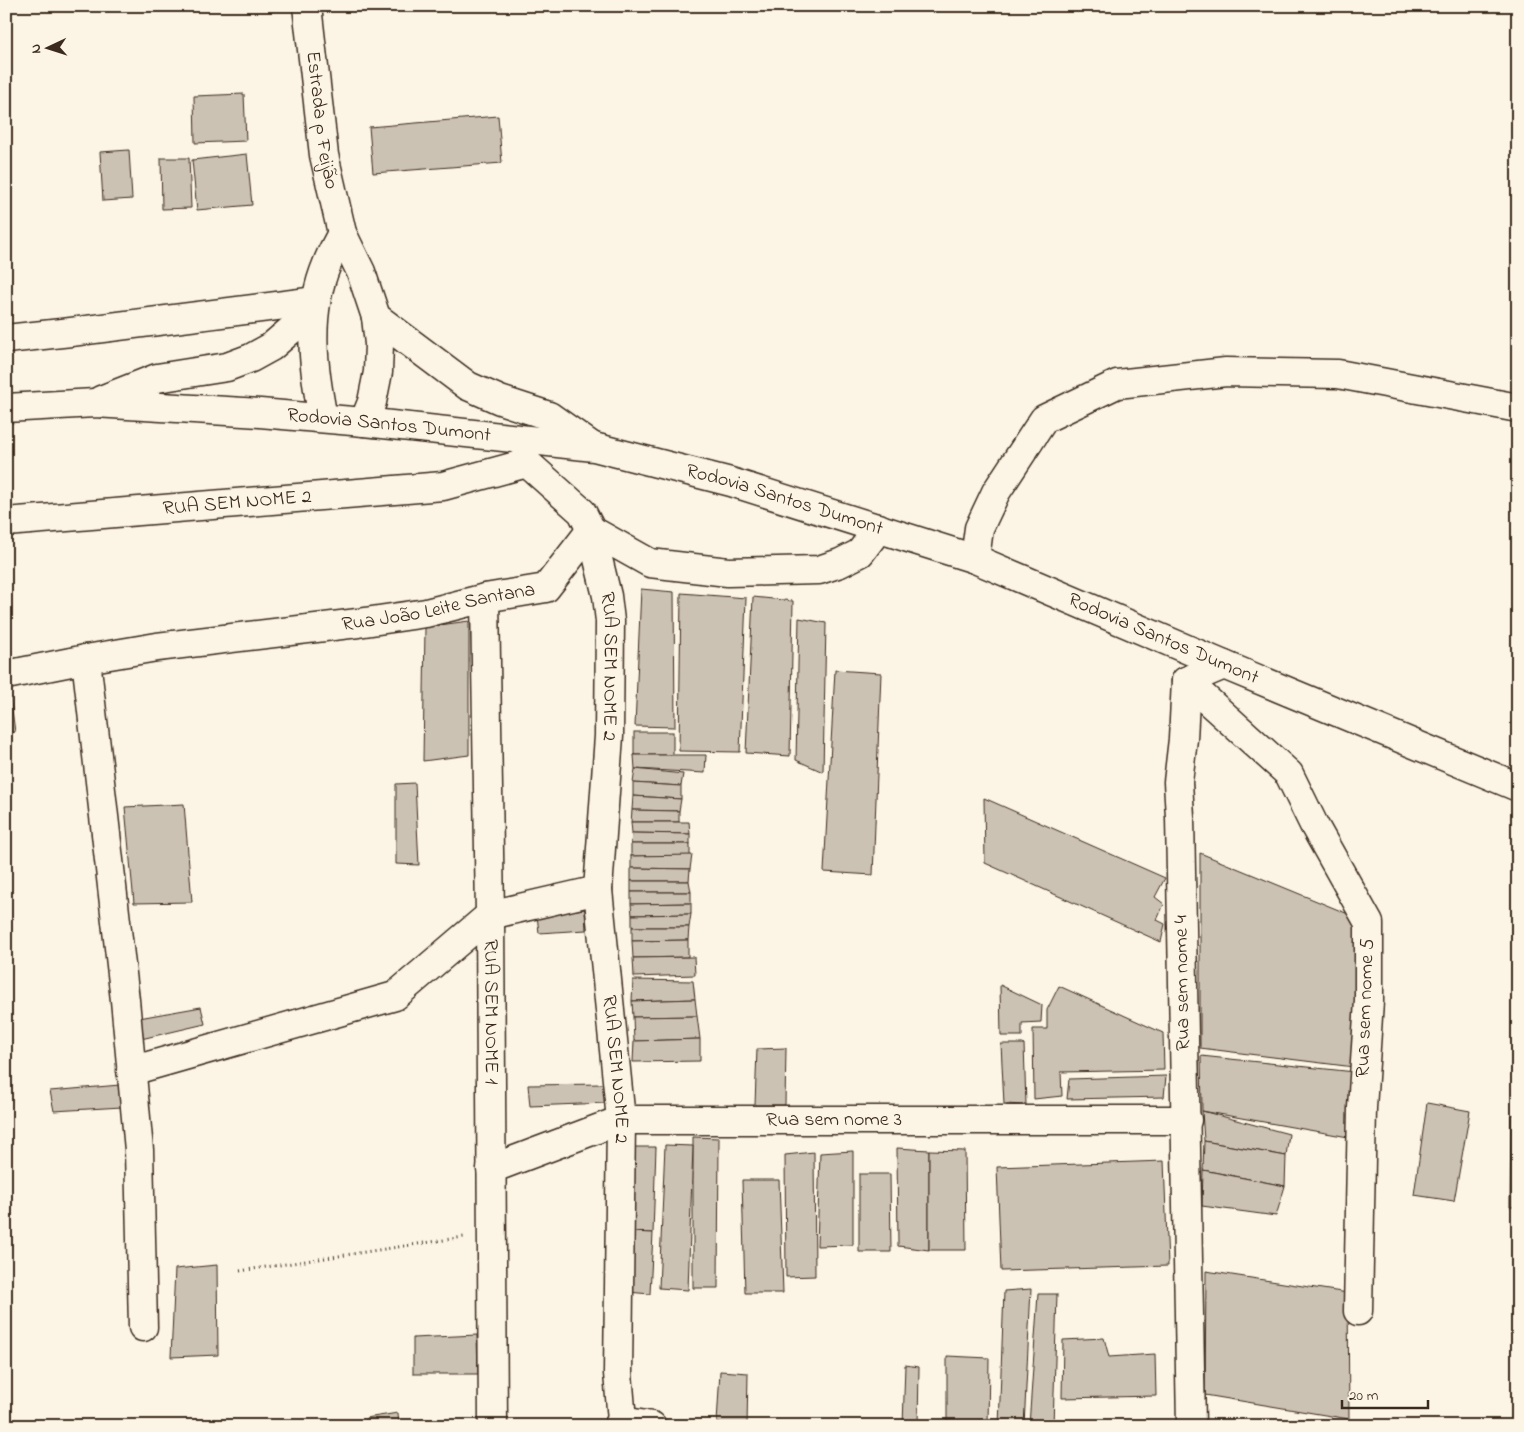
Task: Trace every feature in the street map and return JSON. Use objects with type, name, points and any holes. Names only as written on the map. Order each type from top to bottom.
[{"type":"main road","name":"Estrada p Feijão","points":[[307,6],[324,155],[342,233],[362,272],[376,317],[379,344],[378,372],[372,402],[364,422]]},
{"type":"main road","points":[[323,418],[315,376],[312,339],[315,306],[326,264],[342,233]]},
{"type":"main road","points":[[6,339],[315,306]]},
{"type":"main road","points":[[95,403],[157,378],[227,367],[251,358],[270,347],[315,306]]},
{"type":"main road","points":[[376,317],[468,386],[500,400],[548,416],[594,447]]},
{"type":"main road","points":[[975,559],[979,528],[996,492],[1044,419],[1117,384],[1226,372],[1338,374],[1518,408]]},
{"type":"main road","name":"Rodovia Santos Dumont","points":[[6,408],[95,403],[323,418],[594,447],[731,482],[975,559],[1518,787]]},
{"type":"main road","points":[[527,463],[594,447]]},
{"type":"main road","name":"RUA SEM NOME 2","points":[[6,522],[443,486],[527,463],[582,512],[591,530],[607,596],[610,621],[609,736],[598,890],[621,1120],[618,1372],[620,1424]]},
{"type":"main road","points":[[591,530],[650,563],[728,572],[819,570],[840,563],[860,553],[879,528]]},
{"type":"main road","name":"Rua João Leite Santana","points":[[6,675],[86,658],[157,647],[426,613],[485,598],[546,588],[591,530]]},
{"type":"main road","name":"RUA SEM NOME 1","points":[[485,598],[490,915],[493,1426]]},
{"type":"main road","points":[[86,658],[125,1000],[139,1150],[144,1327]]},
{"type":"main road","points":[[1186,681],[1224,665]]},
{"type":"main road","name":"Rua sem nome 4","points":[[1186,681],[1183,739],[1178,782],[1187,1120],[1191,1426]]},
{"type":"main road","name":"Rua sem nome 5","points":[[1186,681],[1289,774],[1314,825],[1369,923],[1369,1002],[1362,1108],[1358,1311]]},
{"type":"main road","points":[[131,1071],[395,996],[490,915],[598,890]]},
{"type":"main road","name":"Rua sem nome 3","points":[[491,1169],[621,1120],[1187,1120]]},
{"type":"main road","points":[[620,1424],[652,1426]]},
{"type":"path","points":[[240,1272],[491,1233]]},
{"type":"building","points":[[244,94],[246,141],[195,143],[194,96]]},
{"type":"building","points":[[498,116],[502,163],[373,173],[369,127]]},
{"type":"building","points":[[129,150],[132,199],[103,201],[100,152]]},
{"type":"building","points":[[247,154],[252,205],[197,210],[192,160]]},
{"type":"building","points":[[161,158],[189,158],[191,208],[162,209]]},
{"type":"building","points":[[641,589],[674,592],[675,727],[635,726]]},
{"type":"building","points":[[681,593],[746,598],[740,752],[679,751]]},
{"type":"building","points":[[753,597],[793,601],[790,756],[746,753]]},
{"type":"building","points":[[799,618],[826,623],[823,772],[796,760]]},
{"type":"building","points":[[469,621],[469,755],[423,761],[425,627]]},
{"type":"building","points":[[835,670],[881,673],[873,875],[824,872]]},
{"type":"building","points":[[10,695],[15,732],[6,733],[6,696]]},
{"type":"building","points":[[634,732],[673,732],[673,755],[634,755]]},
{"type":"building","points":[[634,755],[706,755],[705,773],[635,769]]},
{"type":"building","points":[[635,769],[683,774],[681,786],[633,783]]},
{"type":"building","points":[[415,783],[419,865],[396,864],[396,784]]},
{"type":"building","points":[[633,783],[681,786],[681,799],[633,796]]},
{"type":"building","points":[[633,796],[681,799],[679,811],[632,810]]},
{"type":"building","points":[[984,798],[1165,878],[1155,897],[1164,904],[1157,920],[1165,924],[1161,942],[985,863]]},
{"type":"building","points":[[184,804],[192,902],[134,903],[125,807]]},
{"type":"building","points":[[632,810],[679,811],[679,822],[631,822]]},
{"type":"building","points":[[631,822],[689,822],[690,834],[632,833]]},
{"type":"building","points":[[632,833],[690,834],[690,844],[631,844]]},
{"type":"building","points":[[631,844],[690,844],[690,856],[631,856]]},
{"type":"building","points":[[1200,853],[1358,918],[1354,1067],[1200,1048]]},
{"type":"building","points":[[692,855],[690,869],[631,868],[631,856]]},
{"type":"building","points":[[631,868],[690,869],[689,881],[631,881]]},
{"type":"building","points":[[631,881],[689,881],[691,892],[631,892]]},
{"type":"building","points":[[631,892],[691,892],[691,903],[631,904]]},
{"type":"building","points":[[691,903],[691,914],[632,915],[631,904]]},
{"type":"building","points":[[585,909],[586,930],[539,933],[537,915]]},
{"type":"building","points":[[691,914],[689,927],[632,927],[632,915]]},
{"type":"building","points":[[632,927],[689,927],[688,940],[632,941]]},
{"type":"building","points":[[688,940],[688,957],[633,958],[632,941]]},
{"type":"building","points":[[694,957],[695,975],[634,977],[633,958]]},
{"type":"building","points":[[633,980],[693,981],[695,999],[632,1001]]},
{"type":"building","points":[[1000,985],[1042,1005],[1041,1022],[1022,1023],[1022,1036],[1001,1036]]},
{"type":"building","points":[[1059,986],[1163,1033],[1164,1070],[1061,1072],[1062,1096],[1034,1099],[1033,1029],[1047,1029],[1047,1010]]},
{"type":"building","points":[[695,999],[697,1016],[633,1017],[632,1001]]},
{"type":"building","points":[[201,1007],[205,1024],[141,1039],[139,1018]]},
{"type":"building","points":[[697,1016],[700,1039],[634,1041],[633,1017]]},
{"type":"building","points":[[700,1039],[700,1061],[633,1062],[634,1041]]},
{"type":"building","points":[[1001,1044],[1024,1044],[1026,1105],[1004,1104]]},
{"type":"building","points":[[786,1048],[785,1105],[755,1105],[757,1049]]},
{"type":"building","points":[[1201,1056],[1355,1072],[1354,1138],[1202,1111]]},
{"type":"building","points":[[1166,1076],[1164,1097],[1067,1099],[1069,1079]]},
{"type":"building","points":[[604,1084],[606,1103],[530,1106],[528,1085]]},
{"type":"building","points":[[120,1085],[122,1107],[54,1111],[50,1091]]},
{"type":"building","points":[[1427,1103],[1470,1111],[1454,1201],[1414,1195]]},
{"type":"building","points":[[1202,1111],[1289,1134],[1286,1156],[1204,1141]]},
{"type":"building","points":[[1518,1114],[1518,1207],[1510,1207],[1511,1115]]},
{"type":"building","points":[[693,1137],[719,1138],[718,1288],[693,1288]]},
{"type":"building","points":[[1204,1141],[1286,1156],[1285,1186],[1203,1170]]},
{"type":"building","points":[[665,1145],[693,1146],[688,1290],[659,1288]]},
{"type":"building","points":[[633,1147],[656,1147],[653,1233],[630,1232]]},
{"type":"building","points":[[897,1148],[929,1150],[929,1250],[898,1246]]},
{"type":"building","points":[[929,1150],[965,1151],[966,1250],[929,1250]]},
{"type":"building","points":[[853,1151],[853,1245],[817,1246],[820,1153]]},
{"type":"building","points":[[814,1152],[815,1276],[786,1277],[785,1155]]},
{"type":"building","points":[[1164,1161],[1168,1266],[1001,1271],[997,1167]]},
{"type":"building","points":[[1203,1170],[1285,1186],[1276,1216],[1202,1206]]},
{"type":"building","points":[[859,1174],[890,1174],[891,1252],[859,1252]]},
{"type":"building","points":[[742,1180],[779,1180],[783,1293],[745,1293]]},
{"type":"building","points":[[6,1217],[9,1238],[6,1238]]},
{"type":"building","points":[[630,1232],[653,1233],[650,1294],[628,1292]]},
{"type":"building","points":[[6,1238],[9,1238],[9,1259],[6,1259]]},
{"type":"building","points":[[217,1265],[218,1355],[171,1357],[175,1269]]},
{"type":"building","points":[[1206,1271],[1348,1293],[1349,1419],[1205,1395]]},
{"type":"building","points":[[1031,1289],[1024,1426],[999,1426],[1004,1291]]},
{"type":"building","points":[[1038,1294],[1057,1294],[1053,1426],[1029,1426]]},
{"type":"building","points":[[477,1335],[478,1374],[413,1374],[413,1338]]},
{"type":"building","points":[[1104,1338],[1109,1357],[1155,1354],[1156,1396],[1062,1398],[1063,1340]]},
{"type":"building","points":[[947,1356],[989,1358],[988,1426],[947,1424]]},
{"type":"building","points":[[905,1365],[919,1367],[918,1426],[903,1426]]},
{"type":"building","points":[[720,1371],[748,1373],[747,1426],[717,1423]]},
{"type":"building","points":[[398,1413],[399,1426],[366,1426],[366,1418]]}]
